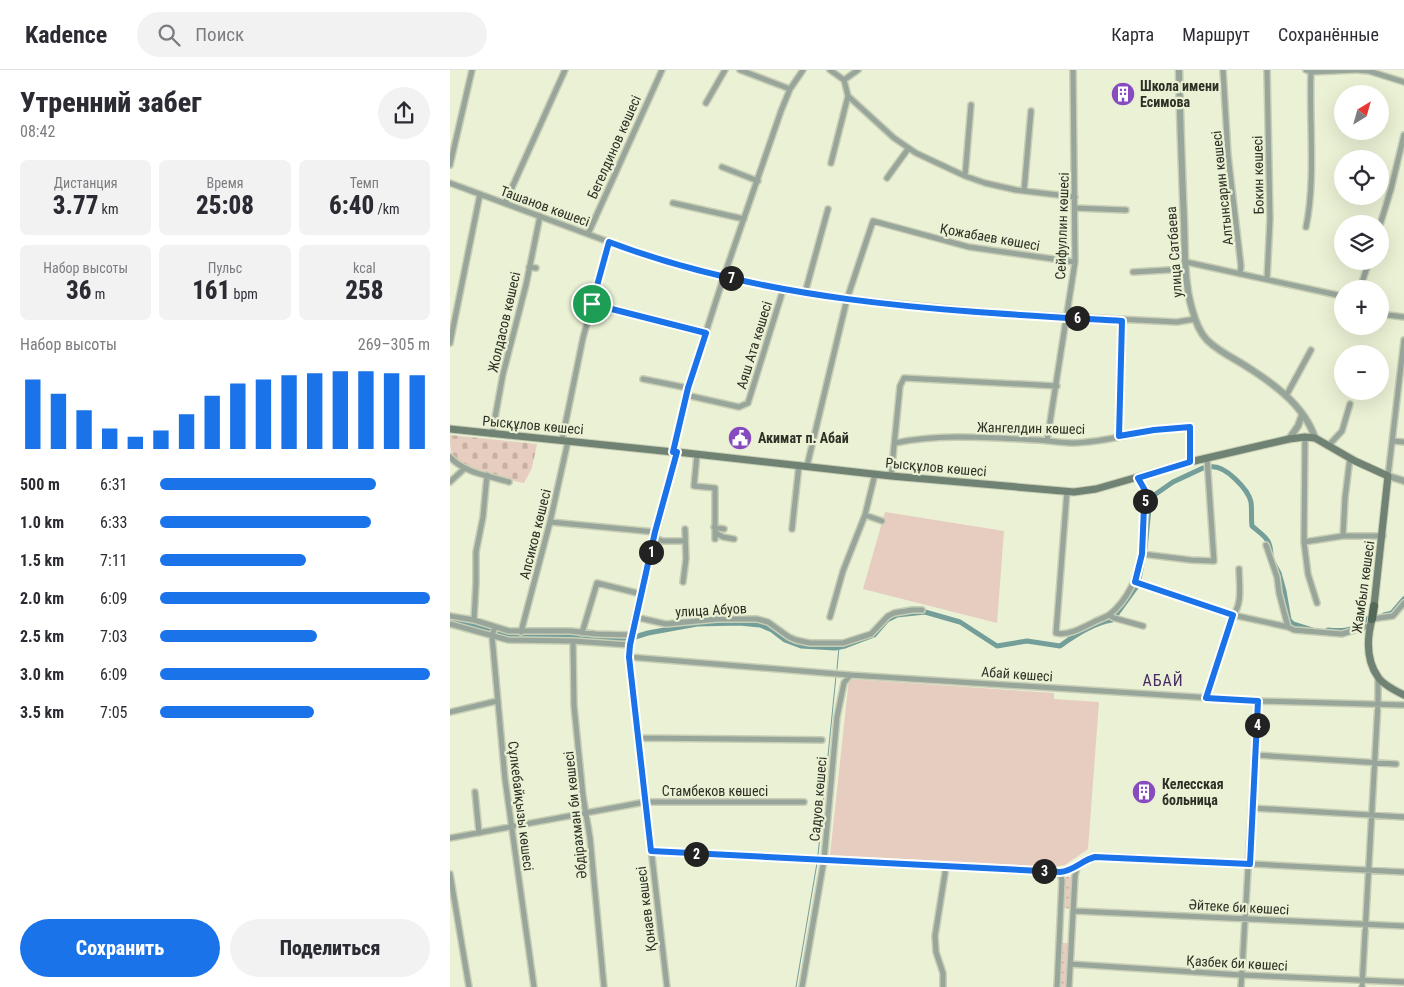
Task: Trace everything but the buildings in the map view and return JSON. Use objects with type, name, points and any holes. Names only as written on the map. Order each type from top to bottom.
[{"type":"main road","name":"Рысқұлов көшесі","points":[[450,429],[891,476],[1067,491],[1096,489],[1190,462],[1289,438],[1305,437],[1315,438],[1350,458],[1388,476]]},
{"type":"main road","name":"Жамбыл көшесі","points":[[1378,678],[1372,664],[1368,646],[1383,536],[1388,476]]},
{"type":"main road","points":[[1378,678],[1404,695]]},
{"type":"street","points":[[450,165],[472,70]]},
{"type":"street","points":[[505,203],[564,70]]},
{"type":"street","name":"Бегелдинов көшесі","points":[[588,234],[662,70]]},
{"type":"street","points":[[706,102],[725,70]]},
{"type":"street","points":[[740,70],[790,89]]},
{"type":"street","name":"Қонаев көшесі","points":[[667,987],[629,657],[631,635],[675,452],[686,394],[724,276],[790,89],[803,70]]},
{"type":"street","points":[[830,70],[844,80],[848,96],[831,164]]},
{"type":"street","points":[[844,80],[858,70]]},
{"type":"street","name":"Сейфуллин көшесі","points":[[1048,441],[1075,262],[1074,70]]},
{"type":"street","name":"улица Сатбаева","points":[[1179,70],[1177,122],[1186,266],[1190,300],[1195,319],[1204,336],[1213,346],[1265,378],[1286,396],[1310,426],[1315,438]]},
{"type":"street","name":"Алтынсарин көшесі","points":[[1223,70],[1228,156],[1241,266],[1240,274]]},
{"type":"street","name":"Бокин көшесі","points":[[1266,70],[1270,219],[1267,280]]},
{"type":"street","points":[[1306,228],[1310,186],[1308,71],[1369,71],[1404,82]]},
{"type":"street","points":[[848,96],[908,149],[965,176],[1006,188],[1075,197]]},
{"type":"street","points":[[965,176],[971,105]]},
{"type":"street","points":[[1024,191],[1031,111]]},
{"type":"street","points":[[1383,215],[1404,135]]},
{"type":"street","points":[[887,178],[908,149]]},
{"type":"street","points":[[722,167],[758,180]]},
{"type":"street","name":"Ташанов көшесі","points":[[450,183],[661,260],[783,290],[847,299],[1122,321],[1177,322],[1195,319]]},
{"type":"street","points":[[450,343],[480,194]]},
{"type":"street","points":[[673,203],[744,219]]},
{"type":"street","points":[[1075,208],[1126,210]]},
{"type":"street","points":[[805,293],[828,209]]},
{"type":"street","name":"Жолдасов көшесі","points":[[492,434],[503,374],[540,216]]},
{"type":"street","name":"Қожабаев көшесі","points":[[847,299],[872,221],[969,247],[1075,262]]},
{"type":"street","points":[[565,440],[578,361],[609,242]]},
{"type":"street","points":[[1133,272],[1186,266],[1240,274],[1334,294]]},
{"type":"street","points":[[529,267],[536,268]]},
{"type":"street","name":"Аяш Ата көшесі","points":[[686,394],[739,407],[748,403],[783,290]]},
{"type":"street","points":[[808,466],[847,299]]},
{"type":"street","points":[[592,304],[706,333]]},
{"type":"street","points":[[1389,315],[1404,317]]},
{"type":"street","points":[[1119,436],[1122,321]]},
{"type":"street","name":"Жамбыл көшесі","points":[[1388,476],[1404,340]]},
{"type":"street","points":[[1286,396],[1310,350]]},
{"type":"street","points":[[891,476],[896,444],[900,386],[904,378],[1057,386]]},
{"type":"street","points":[[643,379],[688,388]]},
{"type":"street","points":[[1328,446],[1342,431],[1350,404]]},
{"type":"street","points":[[1289,438],[1298,426],[1302,415]]},
{"type":"street","name":"Жангелдин көшесі","points":[[896,444],[932,438],[1074,443],[1154,430],[1190,427],[1190,462]]},
{"type":"street","points":[[1305,437],[1304,542],[1308,574],[1317,603]]},
{"type":"street","name":"Апсиков көшесі","points":[[521,632],[550,522],[565,440]]},
{"type":"street","points":[[1393,441],[1404,442]]},
{"type":"street","points":[[697,454],[694,486],[716,488],[715,539]]},
{"type":"street","points":[[450,457],[465,468],[509,482]]},
{"type":"street","points":[[1142,554],[1214,561],[1207,458]]},
{"type":"street","points":[[1343,536],[1350,458]]},
{"type":"street","points":[[792,529],[799,465]]},
{"type":"street","points":[[450,482],[465,468]]},
{"type":"street","points":[[830,617],[843,571],[865,515],[875,474]]},
{"type":"street","points":[[474,620],[476,552],[484,512],[487,475]]},
{"type":"street","name":"Рысқұлов көшесі","points":[[1388,476],[1404,481]]},
{"type":"street","points":[[1067,491],[1056,633],[1061,634],[1109,615],[1126,596],[1135,582],[1142,554],[1144,507],[1147,494],[1138,478]]},
{"type":"street","points":[[865,515],[882,521]]},
{"type":"street","points":[[550,522],[654,535],[669,541],[684,541]]},
{"type":"street","points":[[715,530],[724,529]]},
{"type":"street","points":[[683,582],[686,559],[685,530]]},
{"type":"street","points":[[715,530],[719,536],[734,539]]},
{"type":"street","points":[[1304,542],[1343,536],[1383,536]]},
{"type":"street","points":[[1266,545],[1277,578],[1288,628]]},
{"type":"street","points":[[1206,698],[1238,602],[1239,569]]},
{"type":"street","points":[[1135,582],[1233,615],[1303,632],[1348,633],[1372,621],[1393,616],[1404,603]]},
{"type":"street","points":[[582,633],[597,583],[641,594]]},
{"type":"street","name":"улица Абуов","points":[[635,617],[666,624],[717,619],[757,619],[768,622],[789,637],[800,641],[843,643],[871,634],[888,616],[894,613],[922,610]]},
{"type":"street","points":[[1109,615],[1143,626]]},
{"type":"street","points":[[450,616],[521,632],[631,635]]},
{"type":"street","points":[[450,624],[508,640],[573,641],[630,645]]},
{"type":"street","name":"Сұлкебайқызы көшесі","points":[[494,627],[492,636],[497,702],[511,827],[534,987]]},
{"type":"street","name":"Әбдірахман би көшесі","points":[[573,641],[574,706],[590,838],[604,987]]},
{"type":"street","name":"Абай көшесі","points":[[629,657],[850,675],[1206,698],[1404,705]]},
{"type":"street","name":"Садуов көшесі","points":[[802,987],[824,860],[837,717],[844,683],[850,675]]},
{"type":"street","name":"Жамбыл көшесі","points":[[1362,987],[1378,678]]},
{"type":"street","points":[[1240,987],[1250,864],[1258,701]]},
{"type":"street","points":[[450,712],[497,702]]},
{"type":"street","points":[[1251,717],[1257,718]]},
{"type":"street","points":[[638,738],[822,740]]},
{"type":"street","points":[[1255,755],[1374,761],[1396,764]]},
{"type":"street","points":[[475,792],[480,833]]},
{"type":"street","name":"Стамбеков көшесі","points":[[450,838],[646,802],[804,802]]},
{"type":"street","points":[[1252,808],[1404,817]]},
{"type":"street","points":[[651,851],[1060,872],[1078,867],[1088,859],[1098,857],[1404,872]]},
{"type":"street","points":[[943,987],[943,973],[936,952],[936,936],[946,867]]},
{"type":"street","points":[[1069,987],[1075,878],[1078,867]]},
{"type":"street","points":[[1066,871],[1075,878]]},
{"type":"street","points":[[1057,987],[1062,880],[1060,872]]},
{"type":"street","points":[[450,874],[469,987]]},
{"type":"street","name":"Әйтеке би көшесі","points":[[1074,911],[1404,926]]},
{"type":"street","name":"Қазбек би көшесі","points":[[1070,964],[1241,975],[1404,982]]},
{"type":"green space","points":[[450,435],[537,444],[532,468],[524,483],[474,469],[464,464],[452,454]]},
{"type":"green space","points":[[885,512],[1004,531],[997,623],[863,589]]},
{"type":"green space","points":[[849,679],[1054,693],[1054,699],[1099,702],[1088,849],[1065,865],[1054,867],[830,855]]},
{"type":"green space","points":[[1066,877],[1072,877],[1071,909],[1063,908]]},
{"type":"green space","points":[[1061,943],[1069,943],[1066,987],[1059,987]]},
{"type":"waterway","points":[[1211,467],[1223,470],[1241,485],[1251,502],[1252,526],[1268,542],[1271,557]]},
{"type":"waterway","points":[[1145,549],[1150,498],[1173,482],[1203,468]]},
{"type":"waterway","points":[[1139,579],[1142,564]]},
{"type":"waterway","points":[[1274,564],[1279,573],[1284,591],[1289,620],[1293,624],[1312,630]]},
{"type":"waterway","points":[[1116,615],[1137,586]]},
{"type":"waterway","points":[[1384,615],[1392,613],[1404,599]]},
{"type":"waterway","points":[[635,637],[697,624],[739,623],[760,625],[772,630],[785,640],[801,646],[835,648],[874,635],[887,620],[897,615],[925,612],[960,622],[997,646],[1027,641],[1060,646],[1091,627],[1112,620]]},
{"type":"waterway","points":[[1328,630],[1350,629],[1375,616]]},
{"type":"waterway","points":[[450,621],[489,631]]},
{"type":"waterway","points":[[496,633],[522,637],[627,638]]},
{"type":"waterway","points":[[837,669],[839,647]]},
{"type":"waterway","points":[[818,855],[836,676]]},
{"type":"waterway","points":[[796,987],[817,863]]},
{"type":"place","name":"Школа имени Есимова","points":[[1123,94]]},
{"type":"place","name":"Акимат п. Абай","points":[[740,438]]},
{"type":"place","name":"Келесская больница","points":[[1144,792]]},
{"type":"district","name":"АБАЙ","points":[[1163,680]]},
{"type":"route","points":[[609,242],[692,269],[783,290],[847,299],[929,307],[1122,321],[1119,436],[1154,430],[1190,427],[1191,446],[1190,462],[1138,478],[1147,494],[1144,507],[1142,554],[1135,582],[1233,615],[1206,698],[1258,701],[1250,864],[1095,857],[1085,860],[1078,867],[1060,872],[651,851],[629,657],[631,635],[655,532],[677,452],[673,452],[688,388],[706,333],[592,304],[609,242]]}]
